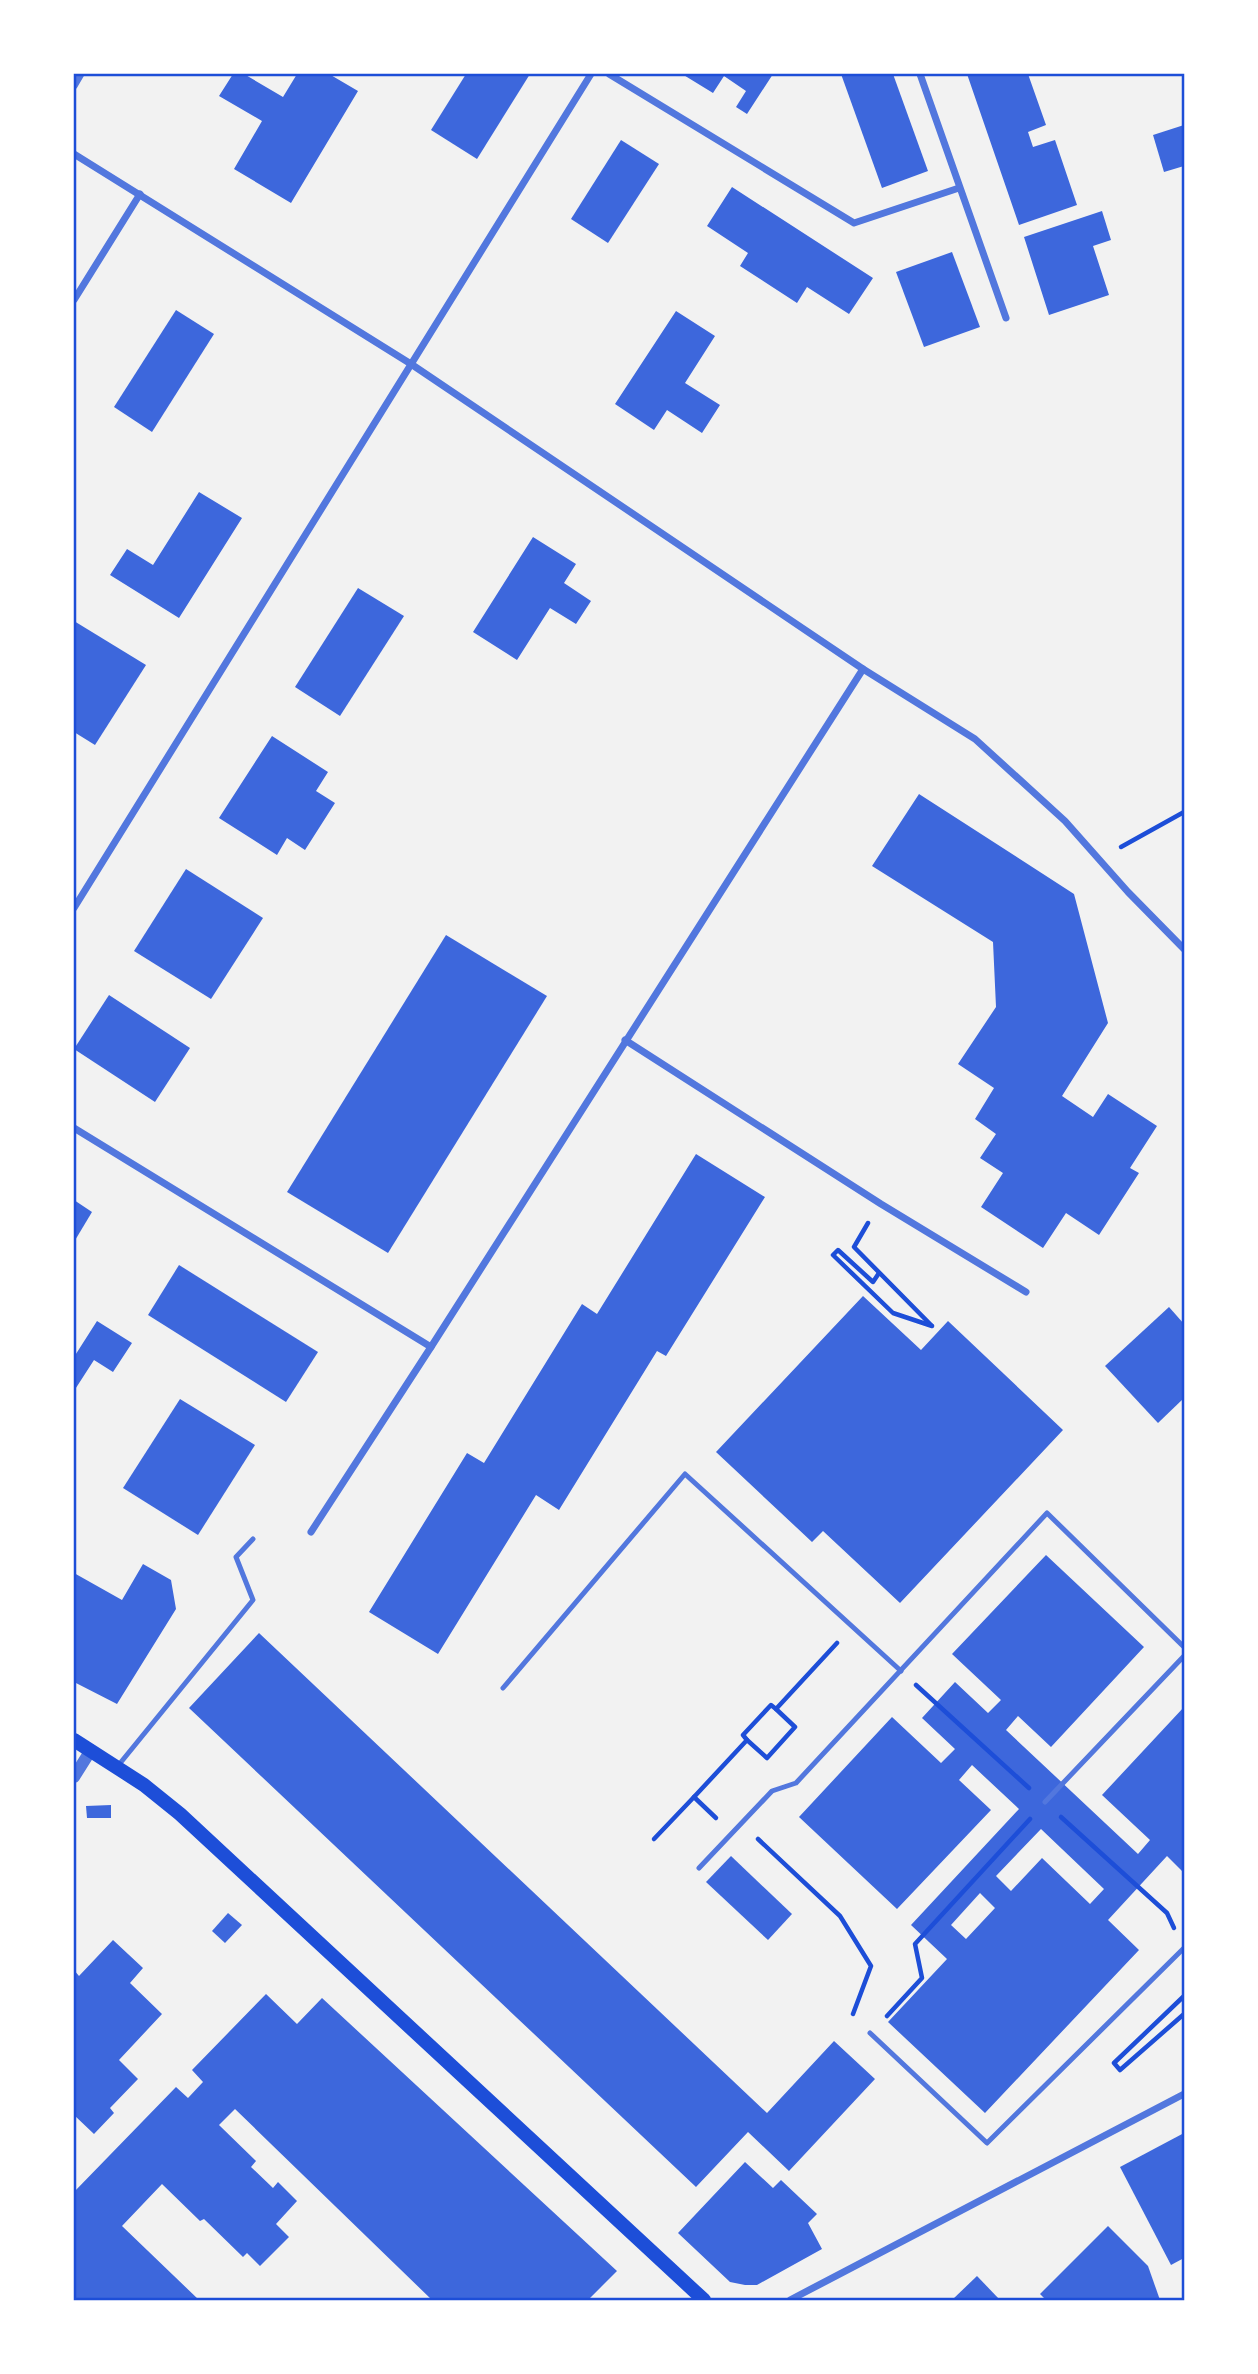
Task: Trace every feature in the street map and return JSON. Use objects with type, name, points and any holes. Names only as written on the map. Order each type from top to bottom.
[{"type":"main road","points":[[74,1740],[144,1785],[180,1814],[704,2301]]},
{"type":"street","points":[[74,86],[80,74]]},
{"type":"street","points":[[74,908],[591,74]]},
{"type":"street","points":[[609,74],[854,223],[959,188]]},
{"type":"street","points":[[920,74],[1006,318]]},
{"type":"street","points":[[74,153],[411,364],[863,669],[975,739],[1065,821],[1128,892],[1185,949]]},
{"type":"street","points":[[74,300],[140,194]]},
{"type":"street","points":[[311,1532],[863,669]]},
{"type":"street","points":[[625,1040],[881,1204],[1026,1293]]},
{"type":"street","points":[[74,1128],[431,1348]]},
{"type":"street","points":[[74,1777],[91,1750]]},
{"type":"street","points":[[790,2301],[1185,2094]]},
{"type":"lane","points":[[503,1688],[685,1474],[901,1671]]},
{"type":"lane","points":[[699,1868],[772,1791],[796,1783],[1047,1513],[1185,1647]]},
{"type":"lane","points":[[117,1767],[253,1600],[236,1557],[253,1539]]},
{"type":"lane","points":[[1045,1802],[1185,1656]]},
{"type":"lane","points":[[870,2033],[987,2143],[1185,1948]]},
{"type":"path","points":[[1101,862],[1135,838],[1185,812]]},
{"type":"path","points":[[879,1273],[873,1282],[838,1250],[833,1255],[893,1313],[932,1326],[854,1247],[881,1204]]},
{"type":"path","points":[[776,1709],[852,1626]]},
{"type":"path","points":[[771,1705],[795,1727],[767,1758],[747,1740],[743,1735],[771,1705]]},
{"type":"path","points":[[654,1839],[747,1740]]},
{"type":"path","points":[[694,1797],[732,1833]]},
{"type":"path","points":[[741,1823],[840,1916],[871,1966],[852,2016],[870,2033],[922,1978],[915,1944],[1045,1802]]},
{"type":"path","points":[[1185,1996],[1114,2063],[1120,2070],[1185,2014]]},
{"type":"building","points":[[233,74],[244,74],[283,97],[297,74],[329,74],[358,91],[291,203],[234,169],[262,121],[219,96]]},
{"type":"building","points":[[466,74],[530,74],[477,159],[431,130]]},
{"type":"building","points":[[682,74],[773,74],[747,114],[736,107],[746,91],[724,76],[713,93]]},
{"type":"building","points":[[841,74],[893,74],[928,171],[882,188]]},
{"type":"building","points":[[967,74],[1028,74],[1046,125],[1028,132],[1033,147],[1055,140],[1077,205],[1019,225]]},
{"type":"building","points":[[1184,125],[1184,166],[1164,172],[1153,135]]},
{"type":"building","points":[[621,140],[659,164],[608,243],[571,219]]},
{"type":"building","points":[[732,187],[873,278],[849,314],[807,287],[797,303],[740,266],[748,253],[707,226]]},
{"type":"building","points":[[1102,211],[1111,240],[1093,246],[1109,295],[1049,315],[1024,237]]},
{"type":"building","points":[[952,252],[980,327],[924,347],[896,272]]},
{"type":"building","points":[[176,310],[214,334],[152,432],[114,407]]},
{"type":"building","points":[[676,311],[715,336],[685,383],[720,405],[702,433],[667,410],[654,430],[615,404]]},
{"type":"building","points":[[199,492],[242,518],[179,618],[110,575],[127,549],[153,565]]},
{"type":"building","points":[[533,537],[576,564],[564,583],[591,601],[576,624],[550,608],[517,660],[473,632]]},
{"type":"building","points":[[358,588],[404,616],[340,716],[295,687]]},
{"type":"building","points":[[74,621],[146,665],[95,745],[74,732]]},
{"type":"building","points":[[272,736],[328,772],[316,791],[335,803],[305,850],[287,838],[277,855],[219,818]]},
{"type":"building","points":[[919,794],[1074,894],[1108,1023],[1062,1096],[1093,1117],[1108,1094],[1157,1126],[1130,1168],[1139,1173],[1099,1235],[1066,1213],[1043,1248],[981,1207],[1003,1173],[980,1158],[996,1134],[975,1119],[994,1088],[958,1064],[996,1007],[993,942],[872,866]]},
{"type":"building","points":[[186,869],[263,918],[211,999],[134,951]]},
{"type":"building","points":[[446,935],[547,996],[388,1253],[287,1192]]},
{"type":"building","points":[[109,995],[190,1048],[155,1102],[74,1049]]},
{"type":"building","points":[[696,1154],[765,1197],[666,1356],[657,1351],[559,1510],[536,1495],[438,1654],[369,1612],[467,1453],[484,1463],[582,1304],[597,1314]]},
{"type":"building","points":[[74,1200],[92,1212],[74,1242]]},
{"type":"building","points":[[179,1265],[318,1352],[286,1402],[148,1315]]},
{"type":"building","points":[[863,1296],[921,1350],[948,1321],[1063,1430],[900,1603],[823,1531],[812,1542],[716,1452]]},
{"type":"building","points":[[1169,1307],[1184,1324],[1184,1398],[1158,1423],[1105,1366]]},
{"type":"building","points":[[97,1321],[132,1343],[113,1372],[94,1360],[74,1391],[74,1357]]},
{"type":"building","points":[[180,1399],[255,1445],[198,1535],[123,1488]]},
{"type":"building","points":[[1046,1555],[1144,1647],[1051,1747],[1018,1716],[1006,1730],[1138,1854],[1150,1840],[1102,1795],[1184,1707],[1184,1873],[1167,1856],[1108,1920],[1139,1950],[985,2113],[888,2022],[947,1959],[911,1925],[1019,1809],[972,1765],[959,1780],[991,1810],[897,1909],[799,1817],[892,1717],[941,1763],[955,1749],[922,1718],[955,1682],[988,1713],[1001,1700],[952,1654]],"holes":[[[1041,1829],[1104,1889],[1090,1904],[1042,1858],[1011,1891],[996,1876]],[[980,1893],[995,1908],[966,1939],[951,1925]]]},
{"type":"building","points":[[143,1564],[171,1580],[176,1609],[117,1704],[74,1682],[74,1573],[122,1600]]},
{"type":"building","points":[[259,1633],[767,2113],[834,2041],[875,2079],[789,2171],[748,2132],[696,2187],[189,1708]]},
{"type":"building","points":[[111,1805],[111,1818],[87,1818],[86,1806]]},
{"type":"building","points":[[731,1856],[792,1914],[768,1940],[706,1882]]},
{"type":"building","points":[[228,1913],[242,1925],[225,1943],[212,1931]]},
{"type":"building","points":[[113,1940],[143,1968],[130,1983],[162,2014],[119,2060],[138,2079],[110,2108],[114,2113],[94,2134],[74,2115],[74,1970],[79,1976]]},
{"type":"building","points":[[266,1994],[297,2024],[322,1998],[617,2271],[588,2300],[432,2300],[235,2109],[219,2125],[256,2161],[251,2167],[273,2188],[278,2182],[297,2201],[276,2224],[289,2237],[260,2266],[247,2253],[243,2257],[204,2219],[200,2221],[162,2184],[122,2226],[199,2300],[74,2300],[74,2192],[176,2087],[188,2098],[203,2082],[192,2070]]},
{"type":"building","points":[[1184,2133],[1184,2258],[1171,2265],[1120,2167]]},
{"type":"building","points":[[745,2162],[773,2188],[781,2180],[817,2214],[808,2223],[822,2249],[757,2285],[730,2282],[678,2233]]},
{"type":"building","points":[[1108,2226],[1148,2266],[1160,2300],[1046,2300],[1040,2294]]},
{"type":"building","points":[[977,2276],[1000,2300],[952,2300]]}]
